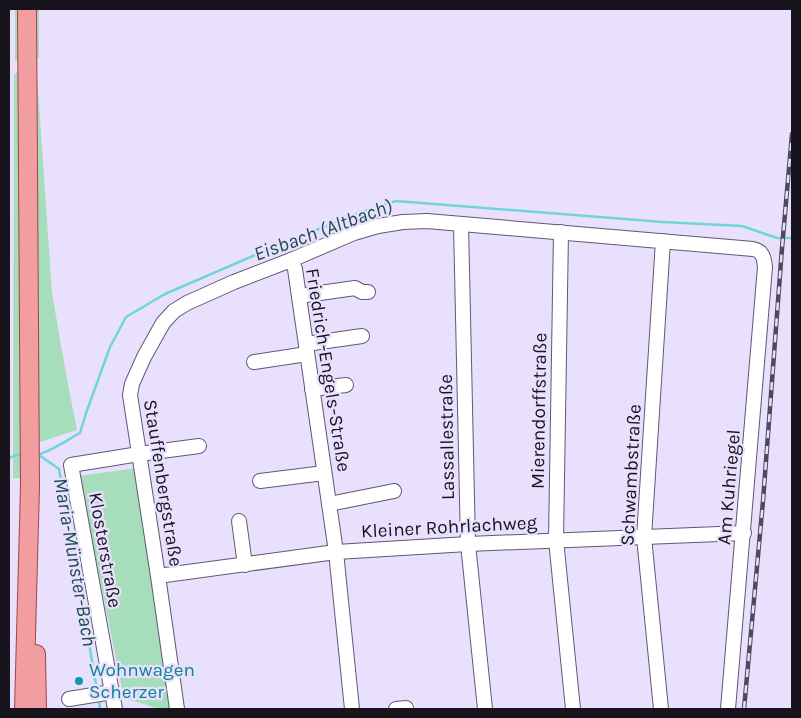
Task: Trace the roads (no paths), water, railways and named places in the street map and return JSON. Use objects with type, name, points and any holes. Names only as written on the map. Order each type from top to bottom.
[{"type":"main road","points":[[24,709],[30,487],[27,9]]},
{"type":"main road","points":[[30,487],[33,526],[37,709]]},
{"type":"street","name":"Friedrich-Engels-Straße","points":[[352,709],[336,552],[295,269],[291,260],[354,233],[378,226],[428,221],[758,250],[764,259],[765,267]]},
{"type":"street","name":"Lassallestraße","points":[[461,224],[468,544],[484,709]]},
{"type":"street","name":"Mierendorffstraße","points":[[562,232],[556,540],[572,709]]},
{"type":"street","name":"Schwambstraße","points":[[661,709],[644,537],[663,241]]},
{"type":"street","name":"Stauffenbergstraße","points":[[177,709],[138,454],[130,395],[132,384],[144,357],[163,324],[174,311],[187,303],[234,282],[291,260]]},
{"type":"street","name":"Am Kuhriegel","points":[[728,709],[765,267]]},
{"type":"street","points":[[299,296],[355,288],[362,292],[368,292]]},
{"type":"street","points":[[254,362],[362,336]]},
{"type":"street","points":[[312,389],[346,385]]},
{"type":"street","points":[[138,454],[199,446]]},
{"type":"street","name":"Klosterstraße","points":[[115,709],[102,693],[71,466],[138,454]]},
{"type":"street","points":[[260,481],[324,473]]},
{"type":"street","points":[[329,504],[394,491]]},
{"type":"street","points":[[239,521],[245,564]]},
{"type":"street","name":"Kleiner Rohrlachweg","points":[[158,576],[336,552],[468,544],[744,533]]},
{"type":"street","points":[[69,699],[102,693]]},
{"type":"waterway","name":"Eisbach (Altbach)","points":[[35,455],[52,449],[80,433],[110,347],[126,317],[165,294],[283,243],[396,201],[663,222],[742,226],[777,238],[792,238]]},
{"type":"waterway","name":"Eisbach (Altbach)","points":[[9,458],[22,455]]},
{"type":"waterway","name":"Maria-Münster-Bach","points":[[39,455],[59,469],[97,690]]},
{"type":"waterway","name":"Maria-Münster-Bach","points":[[99,700],[100,709]]},
{"type":"railway","points":[[744,709],[763,501],[792,134]]},
{"type":"place","name":"Wohnwagen Scherzer","points":[[79,681]]}]
